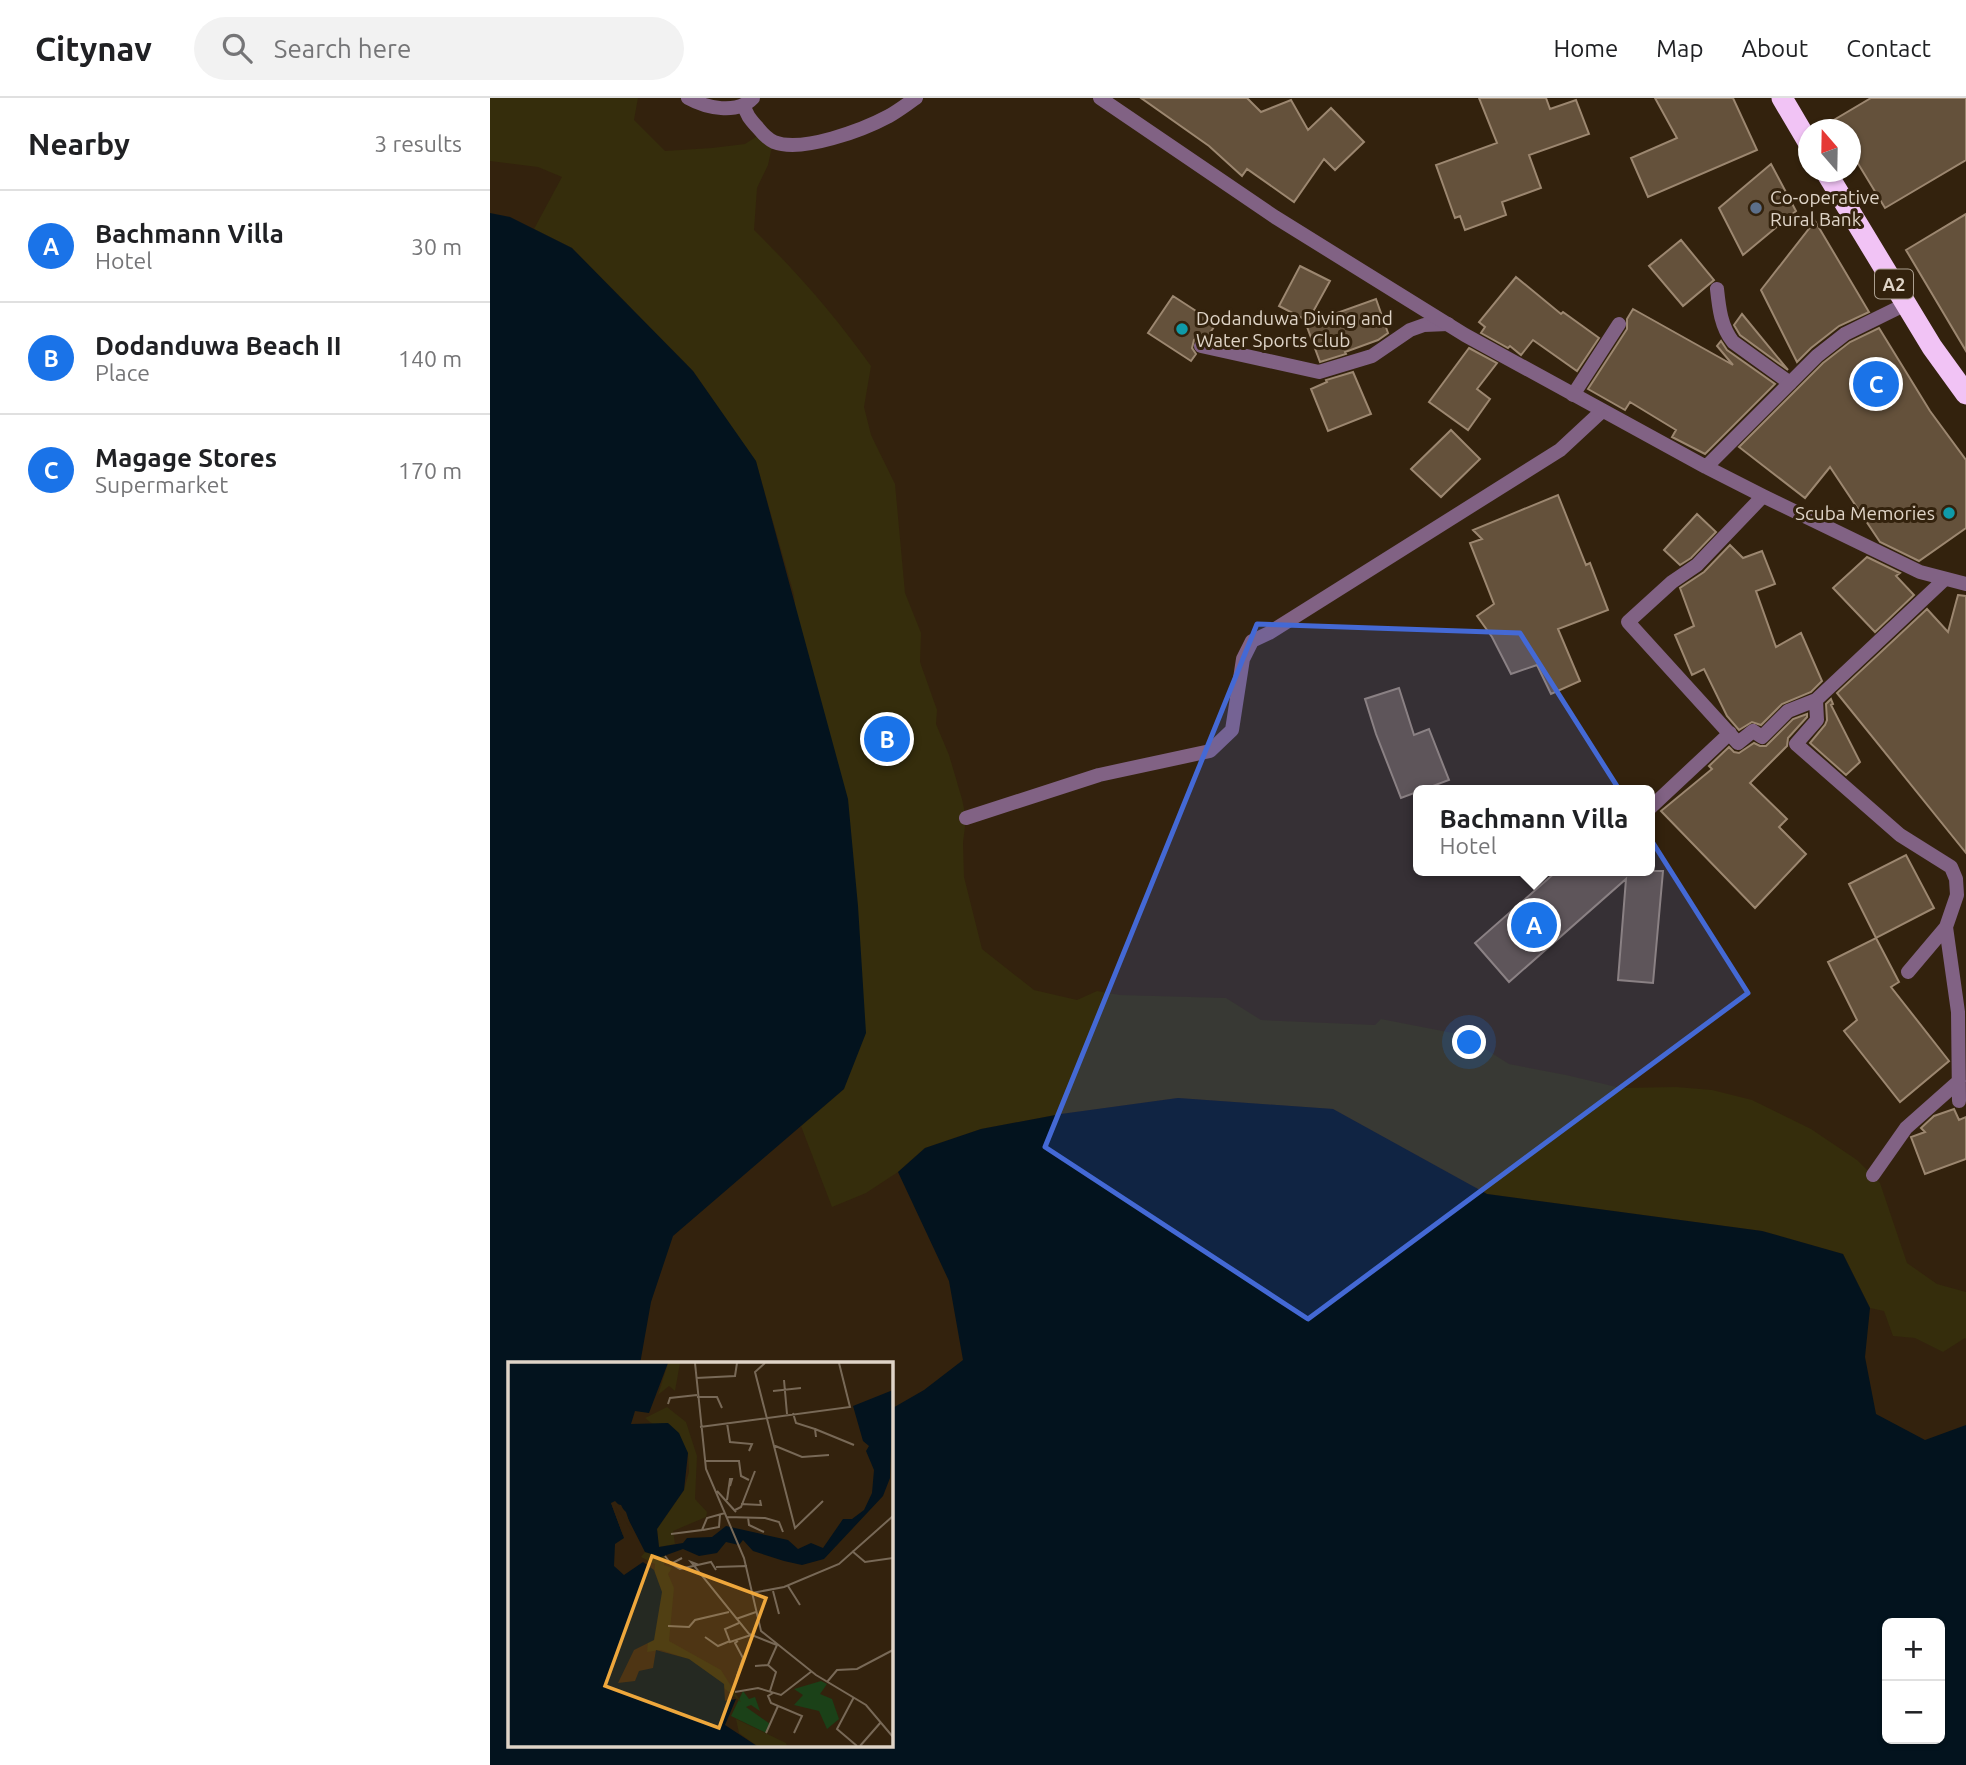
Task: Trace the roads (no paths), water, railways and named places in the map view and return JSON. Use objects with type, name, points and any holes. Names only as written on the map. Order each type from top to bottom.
[{"type":"highway","points":[[1788,100],[1798,121]]},
{"type":"highway","name":"A2","points":[[1832,182],[1932,347],[1966,394]]},
{"type":"street","points":[[688,98],[702,106],[725,108],[748,102],[746,115],[762,133],[773,142],[795,145],[862,128],[889,116],[916,98]]},
{"type":"street","points":[[1100,98],[1275,217],[1448,324],[1573,395],[1706,467],[1920,572],[1966,584]]},
{"type":"street","points":[[1717,289],[1720,312],[1733,342],[1790,383]]},
{"type":"street","points":[[1706,467],[1817,356],[1845,334],[1906,304]]},
{"type":"street","points":[[1201,346],[1319,372],[1372,356],[1410,330],[1424,325],[1448,324]]},
{"type":"street","points":[[1573,395],[1619,324]]},
{"type":"street","points":[[966,818],[1099,775],[1210,751],[1232,730],[1243,659],[1252,641],[1269,633],[1560,450],[1602,411]]},
{"type":"street","points":[[1763,496],[1697,565],[1672,582],[1628,622],[1738,743],[1753,731],[1762,737],[1788,712],[1816,700],[1945,579]]},
{"type":"street","points":[[1816,700],[1817,720],[1796,744],[1900,835],[1951,867],[1956,879],[1957,895],[1946,927],[1908,972]]},
{"type":"street","points":[[1655,803],[1730,733]]},
{"type":"street","points":[[1946,927],[1958,1012],[1959,1101]]},
{"type":"street","points":[[1873,1175],[1906,1128],[1959,1081]]},
{"type":"water","points":[[490,213],[510,217],[572,248],[693,371],[756,461],[848,799],[866,1033],[844,1089],[673,1236],[651,1302],[640,1362],[508,1362],[508,1748],[892,1748],[892,1408],[924,1390],[963,1360],[949,1281],[898,1172],[925,1148],[981,1129],[1061,1114],[1178,1098],[1333,1109],[1487,1194],[1762,1231],[1843,1254],[1870,1308],[1865,1357],[1876,1414],[1925,1440],[1966,1425],[1966,1765],[490,1765]]},
{"type":"place","name":"Co-operative Rural Bank","points":[[1756,208]]},
{"type":"place","name":"Dodanduwa Diving and Water Sports Club","points":[[1182,329]]},
{"type":"place","name":"Magage Stores","points":[[1876,384]]},
{"type":"place","name":"Scuba Memories","points":[[1949,513]]},
{"type":"place","name":"Dodanduwa Beach II","points":[[887,739]]},
{"type":"place","name":"Bachmann Villa","points":[[1534,925]]}]
